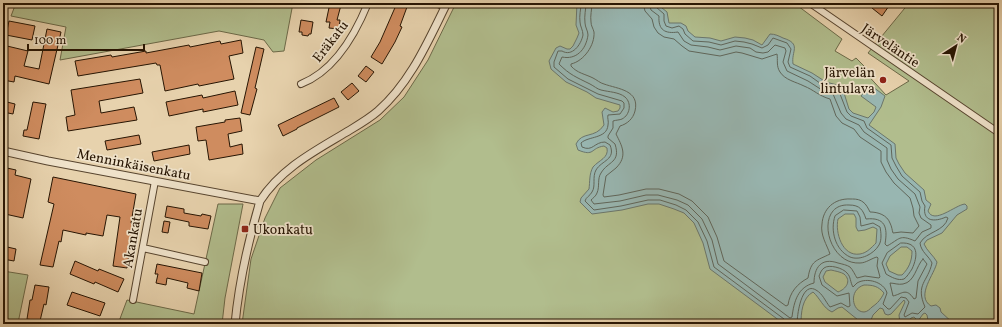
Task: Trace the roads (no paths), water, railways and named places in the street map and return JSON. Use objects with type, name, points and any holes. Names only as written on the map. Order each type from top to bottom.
[{"type":"street","points":[[3,7],[5,3]]},
{"type":"street","name":"Eräkatu","points":[[301,84],[309,81],[323,71],[337,57],[355,31],[368,3]]},
{"type":"street","points":[[235,324],[246,253],[260,201],[273,184],[292,166],[367,119],[385,104],[416,64],[446,5],[436,3]]},
{"type":"street","name":"Järveläntie","points":[[810,3],[999,133]]},
{"type":"street","name":"Menninkäisenkatu","points":[[3,151],[48,161],[260,201]]},
{"type":"street","name":"Akankatu","points":[[133,300],[155,181]]},
{"type":"street","points":[[143,248],[205,262]]},
{"type":"water","points":[[577,3],[656,3],[667,12],[669,23],[681,23],[686,26],[688,31],[695,37],[710,38],[721,41],[735,37],[745,38],[762,45],[770,34],[774,34],[789,40],[794,45],[793,64],[826,82],[837,85],[844,93],[849,109],[853,113],[868,118],[874,112],[876,107],[861,96],[869,86],[873,87],[885,96],[881,107],[869,125],[895,144],[896,158],[899,164],[905,173],[924,190],[926,200],[931,204],[928,211],[931,215],[935,216],[961,205],[965,204],[967,206],[967,209],[957,215],[942,233],[927,240],[924,244],[937,262],[927,285],[925,297],[931,306],[936,305],[940,308],[941,312],[954,324],[938,324],[935,321],[930,322],[925,313],[918,321],[914,317],[911,318],[907,324],[900,324],[899,315],[905,302],[904,300],[891,314],[888,315],[885,314],[883,309],[880,308],[873,315],[871,320],[879,324],[863,324],[842,307],[832,312],[813,292],[804,302],[801,324],[784,324],[710,269],[703,243],[694,223],[684,213],[659,204],[648,204],[622,210],[592,214],[580,202],[581,198],[589,189],[590,175],[593,167],[605,157],[607,148],[604,146],[600,147],[587,153],[578,150],[576,144],[582,138],[597,132],[604,125],[602,112],[605,108],[613,112],[618,111],[620,105],[596,98],[566,82],[551,69],[549,61],[556,48],[560,46],[570,49],[573,46],[579,33],[576,25]],"holes":[[[845,214],[854,214],[858,231],[873,227],[877,229],[876,243],[869,250],[863,253],[854,254],[849,252],[844,248],[839,237],[837,224],[838,219]],[[901,247],[907,247],[912,251],[910,264],[902,275],[889,271],[886,264],[890,256]],[[831,270],[844,274],[848,279],[846,287],[838,292],[825,282],[823,277],[826,271]],[[864,285],[873,286],[877,287],[884,293],[878,302],[864,312],[860,311],[855,305],[854,296],[859,288]]]},
{"type":"place","name":"Järvelän lintulava","points":[[883,80]]},
{"type":"place","name":"Ukonkatu","points":[[245,229]]}]
